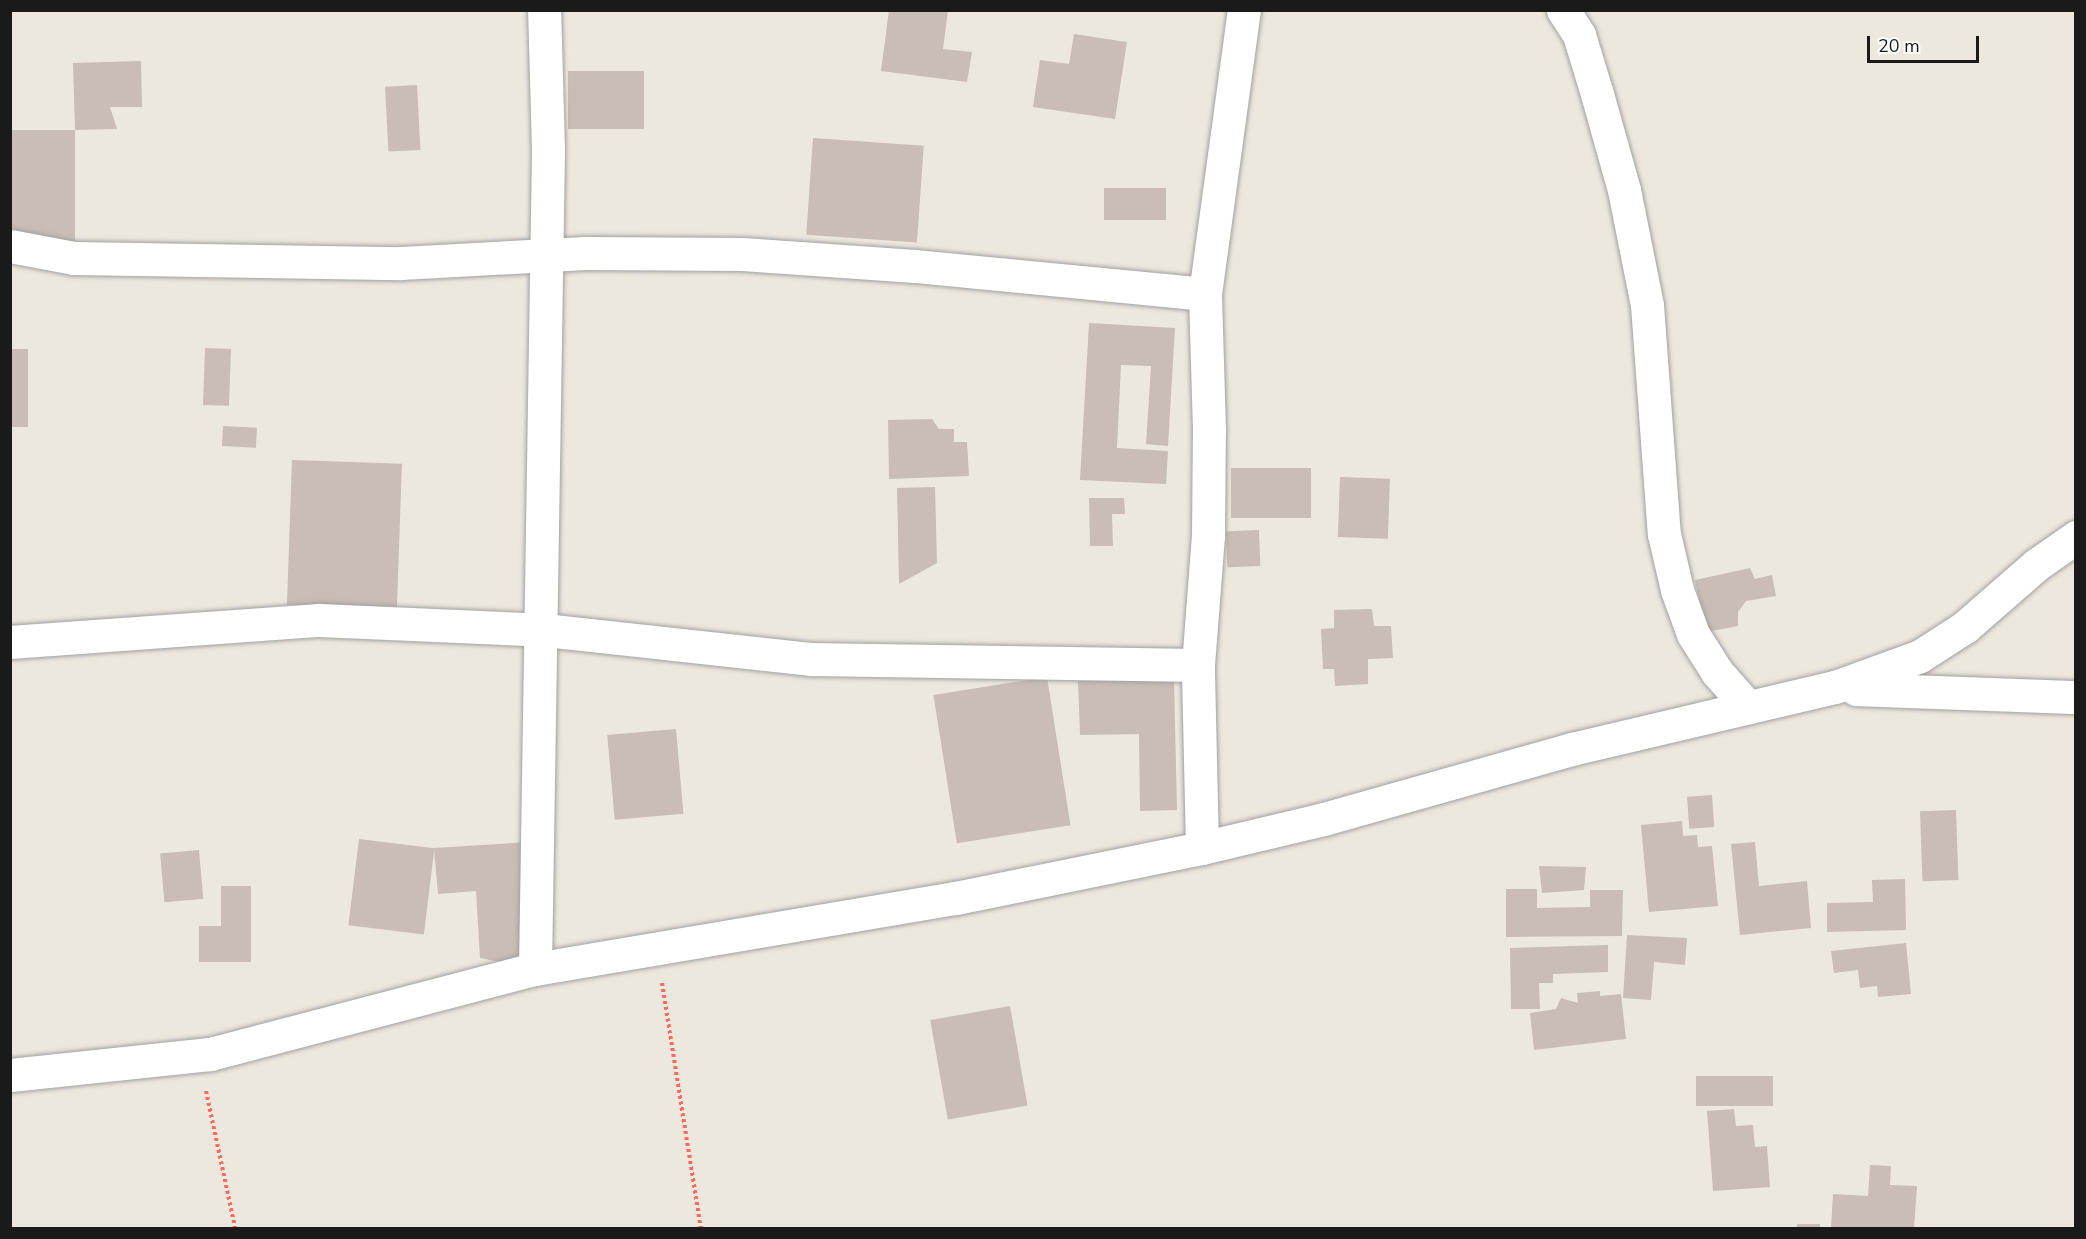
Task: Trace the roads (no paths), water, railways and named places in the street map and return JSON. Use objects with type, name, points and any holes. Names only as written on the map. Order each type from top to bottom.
[{"type":"street","points":[[535,969],[544,630],[546,258],[544,10]]},
{"type":"street","points":[[1202,848],[1198,665],[1208,536],[1204,294],[1244,10]]},
{"type":"street","points":[[1563,10],[1579,35],[1597,94],[1624,190],[1645,293],[1664,534],[1677,590],[1693,634],[1717,672],[1748,706]]},
{"type":"street","points":[[10,246],[74,258],[401,263],[546,258],[585,253],[742,254],[915,266],[1204,294]]},
{"type":"street","points":[[10,1075],[198,1056],[535,969],[656,946],[956,898],[1202,848],[1324,819],[1572,749],[1835,687],[1920,656],[1965,627],[2036,565],[2076,537]]},
{"type":"street","points":[[10,642],[319,620],[544,630],[811,659],[1198,665]]},
{"type":"street","points":[[1835,687],[2076,698]]}]
